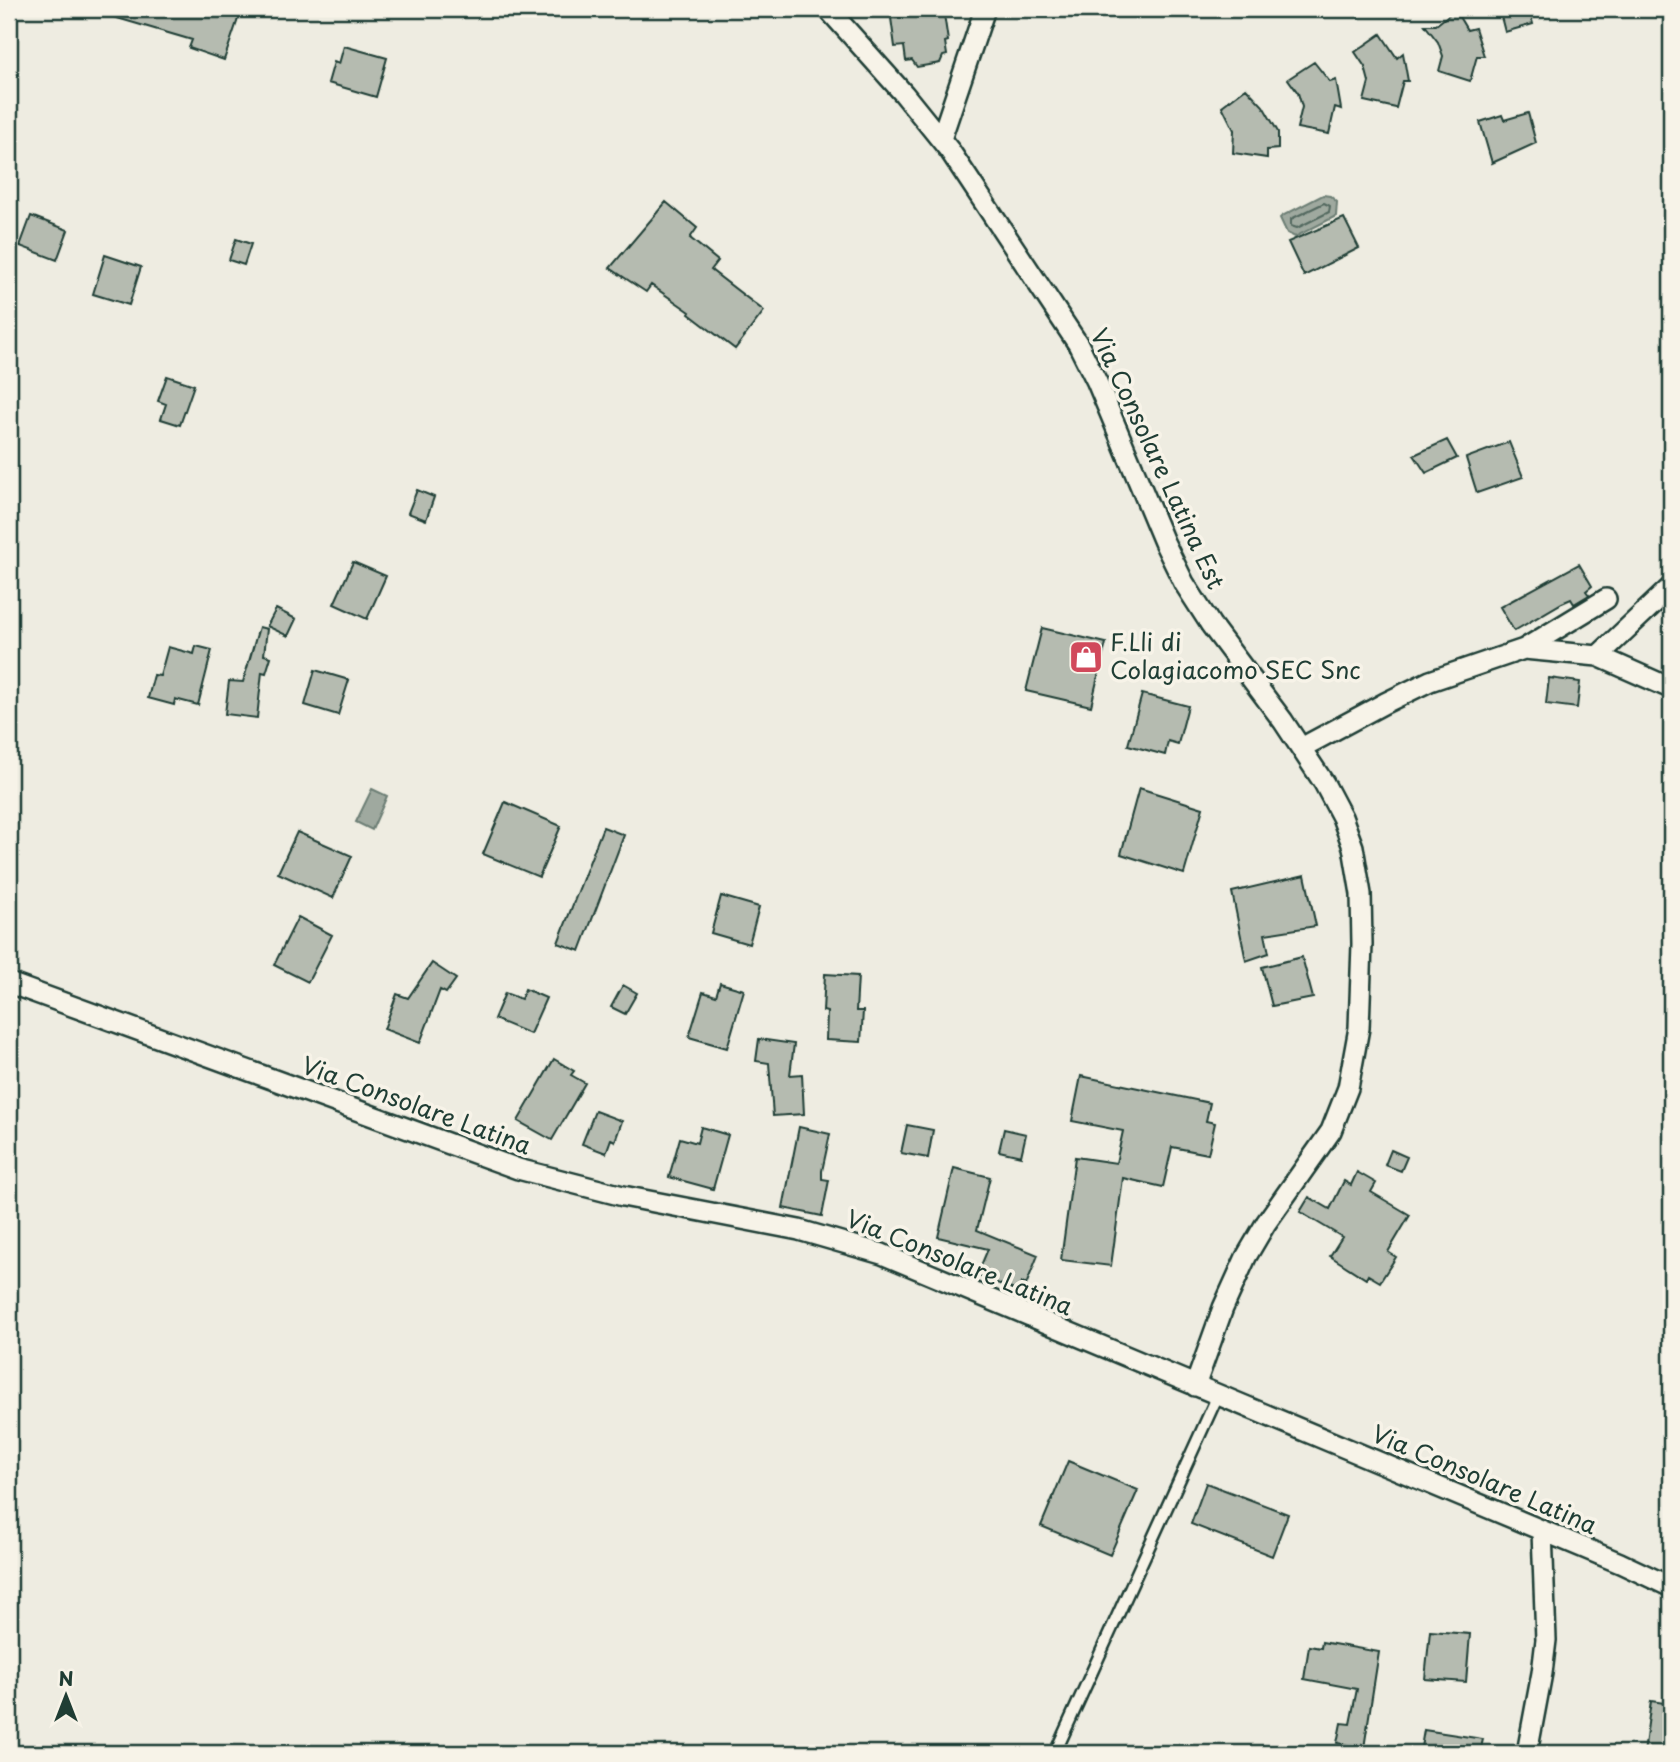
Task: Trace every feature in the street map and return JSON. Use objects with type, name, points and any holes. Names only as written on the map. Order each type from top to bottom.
[{"type":"street","name":"Via Consolare Latina Est","points":[[828,9],[941,139],[1085,356],[1184,583],[1211,625],[1301,748],[1338,808],[1355,857],[1362,926],[1356,1050],[1348,1088],[1340,1112],[1320,1148],[1266,1223],[1246,1257],[1223,1308],[1195,1386]]},
{"type":"street","points":[[941,139],[985,9]]},
{"type":"street","points":[[1598,656],[1671,587]]},
{"type":"street","points":[[1301,748],[1430,681],[1524,649],[1606,599]]},
{"type":"street","points":[[1524,649],[1598,656],[1670,687]]},
{"type":"street","name":"Via Consolare Latina","points":[[9,984],[517,1169],[623,1196],[811,1233],[882,1254],[1671,1587]]},
{"type":"street","points":[[1527,1753],[1546,1640],[1542,1531]]},
{"type":"lane","points":[[1055,1753],[1217,1395]]},
{"type":"water","points":[[1323,195],[1330,196],[1337,202],[1336,216],[1295,237],[1287,233],[1280,218]]},
{"type":"water","points":[[372,789],[387,796],[372,830],[356,822]]},
{"type":"building","points":[[100,9],[219,9],[239,16],[224,60],[189,48],[192,40],[100,13]]},
{"type":"building","points":[[1499,9],[1529,9],[1533,24],[1505,32]]},
{"type":"building","points":[[1455,10],[1467,30],[1475,28],[1484,56],[1477,56],[1470,81],[1439,71],[1443,56],[1438,42],[1425,25],[1436,25]]},
{"type":"building","points":[[924,13],[925,17],[944,14],[947,55],[943,56],[940,63],[917,67],[912,60],[906,61],[904,46],[895,47],[891,18]]},
{"type":"building","points":[[1381,34],[1397,58],[1403,53],[1408,81],[1403,81],[1396,108],[1364,101],[1369,82],[1365,67],[1355,52]]},
{"type":"building","points":[[344,46],[387,58],[376,97],[328,83],[334,62],[339,64]]},
{"type":"building","points":[[1314,62],[1330,82],[1336,80],[1341,109],[1335,107],[1329,134],[1297,128],[1302,107],[1298,93],[1288,79]]},
{"type":"building","points":[[1246,88],[1263,106],[1278,132],[1278,149],[1267,150],[1267,158],[1233,153],[1234,130],[1222,106]]},
{"type":"building","points":[[1528,113],[1536,143],[1492,163],[1480,122],[1502,115],[1504,120]]},
{"type":"building","points":[[666,202],[697,228],[690,238],[718,261],[711,270],[764,311],[735,349],[689,314],[690,312],[651,285],[646,292],[610,268]]},
{"type":"building","points":[[31,216],[68,230],[57,260],[20,246]]},
{"type":"building","points":[[1344,218],[1359,248],[1304,276],[1288,242]]},
{"type":"building","points":[[236,239],[251,244],[244,265],[229,260]]},
{"type":"building","points":[[105,255],[141,267],[129,305],[93,294]]},
{"type":"building","points":[[167,376],[194,385],[180,425],[161,419],[166,404],[158,401]]},
{"type":"building","points":[[1447,440],[1457,458],[1426,473],[1414,455]]},
{"type":"building","points":[[1509,442],[1523,477],[1477,493],[1466,458]]},
{"type":"building","points":[[417,490],[434,497],[426,520],[408,513]]},
{"type":"building","points":[[353,562],[386,576],[367,619],[334,604]]},
{"type":"building","points":[[1579,564],[1592,586],[1586,591],[1589,595],[1574,604],[1571,599],[1562,603],[1514,631],[1500,607]]},
{"type":"building","points":[[276,609],[296,619],[288,636],[267,626]]},
{"type":"building","points":[[259,627],[267,629],[264,655],[271,657],[266,673],[262,672],[257,718],[225,714],[229,681],[243,682]]},
{"type":"building","points":[[1042,628],[1106,643],[1091,706],[1026,691]]},
{"type":"building","points":[[196,646],[212,650],[198,705],[175,699],[174,705],[148,698],[154,675],[160,676],[168,647],[194,654]]},
{"type":"building","points":[[315,670],[349,680],[338,715],[305,705]]},
{"type":"building","points":[[1549,678],[1580,682],[1577,708],[1546,704]]},
{"type":"building","points":[[1142,694],[1188,706],[1178,744],[1168,741],[1165,755],[1128,745]]},
{"type":"building","points":[[1139,788],[1203,808],[1184,874],[1121,854]]},
{"type":"building","points":[[505,802],[561,826],[539,877],[483,854]]},
{"type":"building","points":[[603,827],[624,835],[580,951],[558,943]]},
{"type":"building","points":[[297,832],[352,856],[333,898],[278,873]]},
{"type":"building","points":[[1305,875],[1316,926],[1265,934],[1269,953],[1246,961],[1232,892]]},
{"type":"building","points":[[721,896],[759,907],[749,944],[711,933]]},
{"type":"building","points":[[298,917],[332,935],[308,982],[274,965]]},
{"type":"building","points":[[1302,957],[1313,998],[1272,1006],[1262,967]]},
{"type":"building","points":[[432,963],[456,979],[446,993],[440,990],[420,1043],[384,1029],[397,994],[408,998]]},
{"type":"building","points":[[825,974],[858,976],[856,1011],[863,1011],[861,1042],[826,1040],[827,1012],[823,1011]]},
{"type":"building","points":[[720,983],[744,990],[727,1048],[689,1037],[703,992],[716,996]]},
{"type":"building","points":[[623,985],[637,993],[625,1014],[611,1007]]},
{"type":"building","points":[[525,989],[546,998],[530,1034],[494,1019],[505,993],[521,999]]},
{"type":"building","points":[[759,1039],[794,1044],[790,1075],[802,1074],[804,1114],[773,1116],[769,1063],[756,1061]]},
{"type":"building","points":[[554,1059],[574,1071],[571,1075],[585,1083],[552,1140],[518,1121]]},
{"type":"building","points":[[1081,1076],[1210,1103],[1206,1121],[1215,1123],[1208,1154],[1172,1147],[1163,1187],[1123,1178],[1111,1266],[1061,1260],[1075,1157],[1116,1163],[1123,1131],[1072,1121]]},
{"type":"building","points":[[595,1111],[622,1121],[615,1141],[611,1139],[606,1153],[582,1144]]},
{"type":"building","points":[[907,1125],[933,1130],[928,1158],[901,1153]]},
{"type":"building","points":[[701,1127],[728,1135],[713,1189],[669,1177],[680,1138],[697,1143]]},
{"type":"building","points":[[799,1127],[830,1134],[822,1171],[822,1179],[829,1180],[822,1216],[783,1208]]},
{"type":"building","points":[[1004,1129],[1026,1134],[1021,1156],[999,1151]]},
{"type":"building","points":[[1391,1150],[1407,1157],[1401,1171],[1385,1165]]},
{"type":"building","points":[[954,1168],[990,1177],[977,1230],[1038,1255],[1026,1285],[1022,1283],[1019,1292],[977,1275],[988,1249],[938,1237]]},
{"type":"building","points":[[1357,1172],[1376,1183],[1371,1192],[1410,1215],[1388,1252],[1396,1257],[1380,1282],[1368,1275],[1366,1279],[1330,1256],[1342,1237],[1300,1212],[1309,1197],[1330,1209],[1344,1181],[1351,1185]]},
{"type":"building","points":[[1068,1461],[1138,1490],[1110,1555],[1041,1526]]},
{"type":"building","points":[[1206,1483],[1288,1514],[1272,1556],[1191,1524]]},
{"type":"building","points":[[1430,1631],[1470,1634],[1466,1682],[1425,1679]]},
{"type":"building","points":[[1322,1642],[1379,1652],[1364,1748],[1337,1743],[1341,1723],[1350,1724],[1357,1689],[1304,1679],[1309,1646],[1321,1648]]},
{"type":"building","points":[[1651,1701],[1671,1704],[1671,1753],[1644,1753]]},
{"type":"building","points":[[1424,1730],[1483,1739],[1480,1753],[1420,1753]]},
{"type":"place","name":"F.Lli di Colagiacomo SEC Snc","points":[[1086,657]]}]
